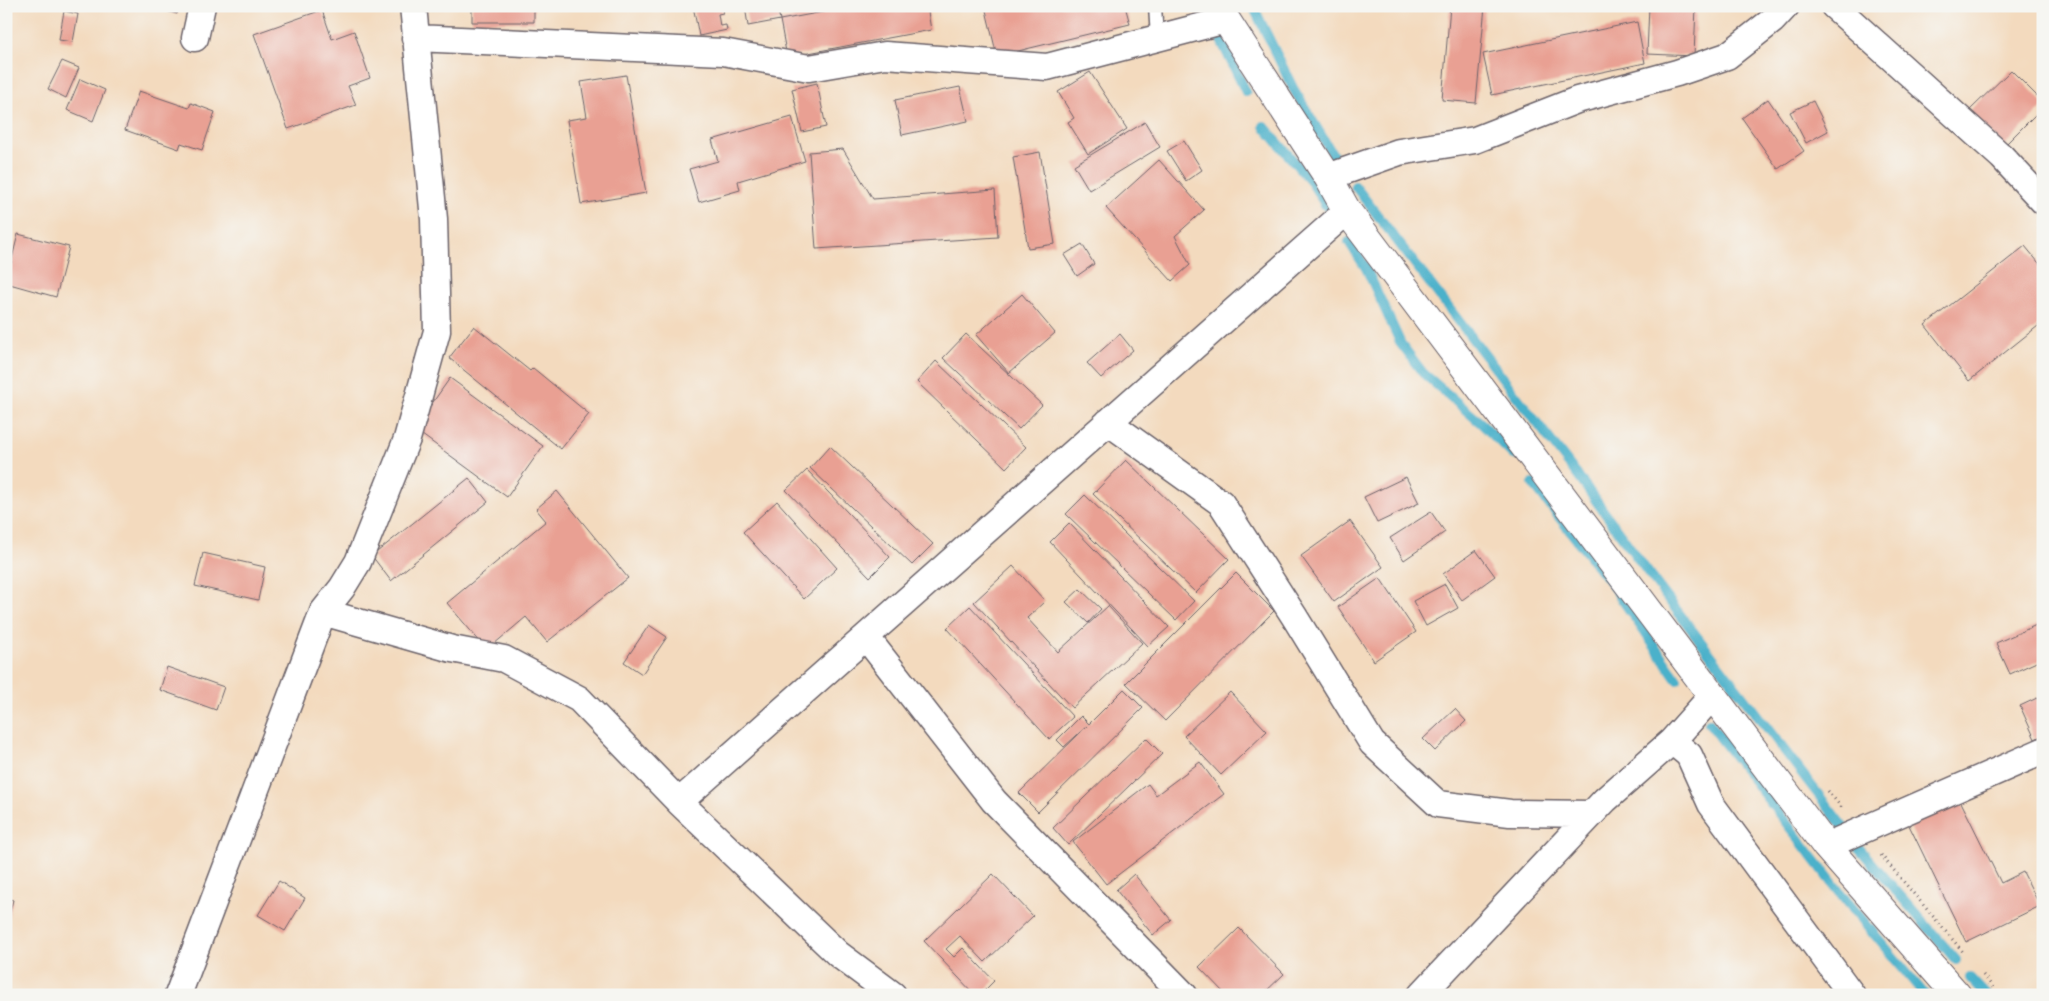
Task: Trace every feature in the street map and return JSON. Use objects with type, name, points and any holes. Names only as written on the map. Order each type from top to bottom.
[{"type":"street","points":[[195,38],[202,6]]},
{"type":"street","points":[[178,995],[324,612],[358,562],[407,438],[437,331],[434,219],[413,6]]},
{"type":"street","points":[[1328,177],[1399,152],[1474,140],[1577,100],[1677,73],[1727,56],[1773,20],[1786,6]]},
{"type":"street","points":[[1834,6],[2002,157],[2043,201]]},
{"type":"street","points":[[416,38],[723,52],[809,68],[885,55],[1047,67],[1157,38],[1221,13],[1328,177],[1347,211],[1826,846],[1957,995]]},
{"type":"street","points":[[679,802],[1347,211]]},
{"type":"street","points":[[1108,422],[1221,503],[1294,616],[1372,743],[1438,804],[1510,812],[1591,814]]},
{"type":"street","points":[[324,612],[452,649],[504,659],[579,699],[679,802],[838,954],[893,995]]},
{"type":"street","points":[[866,637],[994,801],[1184,995]]},
{"type":"street","points":[[1421,995],[1591,814],[1672,741],[1713,695]]},
{"type":"street","points":[[1672,741],[1688,755],[1712,804],[1852,995]]},
{"type":"street","points":[[1826,846],[2043,751]]},
{"type":"lane","points":[[1155,6],[1157,38]]},
{"type":"path","points":[[1828,791],[1968,958]]},
{"type":"path","points":[[1980,972],[1999,995]]},
{"type":"building","points":[[149,6],[179,6],[177,14]]},
{"type":"building","points":[[472,6],[534,6],[534,22],[472,22]]},
{"type":"building","points":[[693,6],[721,6],[723,13],[718,14],[720,26],[726,25],[727,30],[699,36]]},
{"type":"building","points":[[745,6],[777,6],[780,20],[748,26]]},
{"type":"building","points":[[855,6],[927,6],[931,30],[787,57],[780,20]]},
{"type":"building","points":[[985,6],[1125,6],[1130,24],[997,56]]},
{"type":"building","points":[[1450,6],[1485,6],[1476,103],[1442,100]]},
{"type":"building","points":[[1649,6],[1696,6],[1694,56],[1647,54]]},
{"type":"building","points":[[322,10],[332,39],[354,31],[370,78],[348,86],[356,105],[288,129],[254,34]]},
{"type":"building","points":[[64,11],[78,14],[73,42],[59,40]]},
{"type":"building","points":[[1637,22],[1645,63],[1492,95],[1483,54]]},
{"type":"building","points":[[62,61],[79,68],[66,98],[48,89]]},
{"type":"building","points":[[2011,70],[2043,102],[2043,107],[2004,146],[1969,111]]},
{"type":"building","points":[[1090,72],[1127,129],[1088,154],[1068,122],[1074,118],[1058,92]]},
{"type":"building","points":[[626,75],[646,193],[581,204],[567,120],[587,117],[581,82]]},
{"type":"building","points":[[80,79],[105,90],[93,121],[67,110]]},
{"type":"building","points":[[817,83],[826,127],[802,132],[792,89]]},
{"type":"building","points":[[960,87],[968,121],[902,135],[895,100]]},
{"type":"building","points":[[139,91],[189,108],[191,103],[215,112],[202,150],[181,143],[179,149],[125,130]]},
{"type":"building","points":[[1768,99],[1804,151],[1778,169],[1742,118]]},
{"type":"building","points":[[1813,101],[1828,131],[1806,143],[1790,112]]},
{"type":"building","points":[[792,117],[805,161],[738,181],[740,190],[699,202],[689,169],[718,161],[712,140]]},
{"type":"building","points":[[1145,122],[1160,147],[1089,190],[1074,165]]},
{"type":"building","points":[[1184,141],[1202,170],[1186,181],[1167,151]]},
{"type":"building","points":[[843,149],[873,199],[995,190],[998,237],[816,249],[809,152]]},
{"type":"building","points":[[1040,152],[1055,244],[1028,248],[1013,157]]},
{"type":"building","points":[[1159,160],[1204,210],[1175,236],[1190,265],[1172,281],[1106,208]]},
{"type":"building","points":[[18,234],[69,247],[56,297],[6,283]]},
{"type":"building","points":[[1082,244],[1094,264],[1077,276],[1064,255]]},
{"type":"building","points":[[2025,246],[2043,268],[2043,322],[1969,381],[1925,325]]},
{"type":"building","points":[[1022,294],[1055,333],[1009,373],[976,335]]},
{"type":"building","points":[[474,326],[530,371],[533,368],[589,414],[561,449],[449,358]]},
{"type":"building","points":[[966,334],[1042,405],[1019,429],[943,358]]},
{"type":"building","points":[[1120,334],[1133,350],[1101,378],[1087,363]]},
{"type":"building","points":[[936,361],[1026,447],[1006,468],[917,382]]},
{"type":"building","points":[[450,378],[543,446],[507,497],[414,429]]},
{"type":"building","points":[[830,446],[933,544],[912,565],[810,468]]},
{"type":"building","points":[[1126,460],[1229,559],[1196,593],[1093,494]]},
{"type":"building","points":[[807,470],[890,557],[870,577],[786,490]]},
{"type":"building","points":[[1406,477],[1419,503],[1377,523],[1364,497]]},
{"type":"building","points":[[469,478],[488,502],[391,581],[372,556]]},
{"type":"building","points":[[557,491],[628,578],[547,642],[526,617],[487,650],[447,603],[546,521],[536,509]]},
{"type":"building","points":[[1085,495],[1194,601],[1176,620],[1066,514]]},
{"type":"building","points":[[777,501],[837,568],[804,599],[743,532]]},
{"type":"building","points":[[1431,512],[1445,532],[1404,560],[1390,538]]},
{"type":"building","points":[[1350,521],[1383,567],[1334,602],[1301,556]]},
{"type":"building","points":[[1069,523],[1169,627],[1148,646],[1050,542]]},
{"type":"building","points":[[1476,550],[1495,576],[1462,600],[1443,574]]},
{"type":"building","points":[[203,553],[265,567],[258,600],[195,586]]},
{"type":"building","points":[[1013,566],[1045,601],[1027,618],[1058,652],[1108,606],[1142,643],[1072,708],[974,602]]},
{"type":"building","points":[[1236,573],[1274,611],[1165,721],[1126,683]]},
{"type":"building","points":[[1380,578],[1416,632],[1374,661],[1338,607]]},
{"type":"building","points":[[1445,584],[1458,608],[1426,626],[1413,601]]},
{"type":"building","points":[[1080,589],[1101,609],[1088,623],[1066,602]]},
{"type":"building","points":[[970,606],[1073,717],[1049,739],[947,628]]},
{"type":"building","points":[[2043,622],[2043,659],[2010,674],[1996,643]]},
{"type":"building","points":[[649,625],[667,637],[642,674],[624,662]]},
{"type":"building","points":[[167,667],[224,687],[216,710],[160,690]]},
{"type":"building","points":[[1124,689],[1143,708],[1038,812],[1019,793],[1087,726],[1064,747],[1057,740],[1081,716],[1089,724]]},
{"type":"building","points":[[1230,692],[1267,731],[1221,775],[1184,736]]},
{"type":"building","points":[[2037,698],[2043,710],[2043,735],[2035,739],[2020,706]]},
{"type":"building","points":[[1455,709],[1466,721],[1435,751],[1423,739]]},
{"type":"building","points":[[1146,738],[1162,754],[1068,845],[1053,828]]},
{"type":"building","points":[[1200,762],[1224,794],[1106,884],[1073,842],[1148,784],[1156,795]]},
{"type":"building","points":[[1957,794],[2001,883],[2023,872],[2040,906],[1966,942],[1906,819]]},
{"type":"building","points":[[993,874],[1033,916],[985,962],[960,936],[946,949],[954,957],[963,948],[994,981],[980,995],[975,995],[924,941]]},
{"type":"building","points":[[1134,874],[1171,920],[1153,935],[1116,890]]},
{"type":"building","points":[[279,881],[305,898],[285,931],[258,915]]},
{"type":"building","points":[[6,898],[13,900],[7,922],[6,922]]},
{"type":"building","points":[[1239,928],[1284,974],[1262,995],[1226,995],[1199,967]]},
{"type":"waterway","points":[[1253,6],[1293,88],[1333,155]]},
{"type":"waterway","points":[[1217,32],[1246,92]]},
{"type":"waterway","points":[[1264,126],[1312,183],[1326,206]]},
{"type":"waterway","points":[[1355,186],[1581,480],[1655,582],[1844,828]]},
{"type":"waterway","points":[[1349,242],[1366,268],[1401,344],[1423,373],[1482,424],[1513,455]]},
{"type":"waterway","points":[[1533,484],[1610,582],[1677,679]]},
{"type":"waterway","points":[[1709,723],[1845,899],[1925,995]]},
{"type":"waterway","points":[[1859,848],[1956,960]]},
{"type":"waterway","points":[[1970,978],[1986,995]]}]
